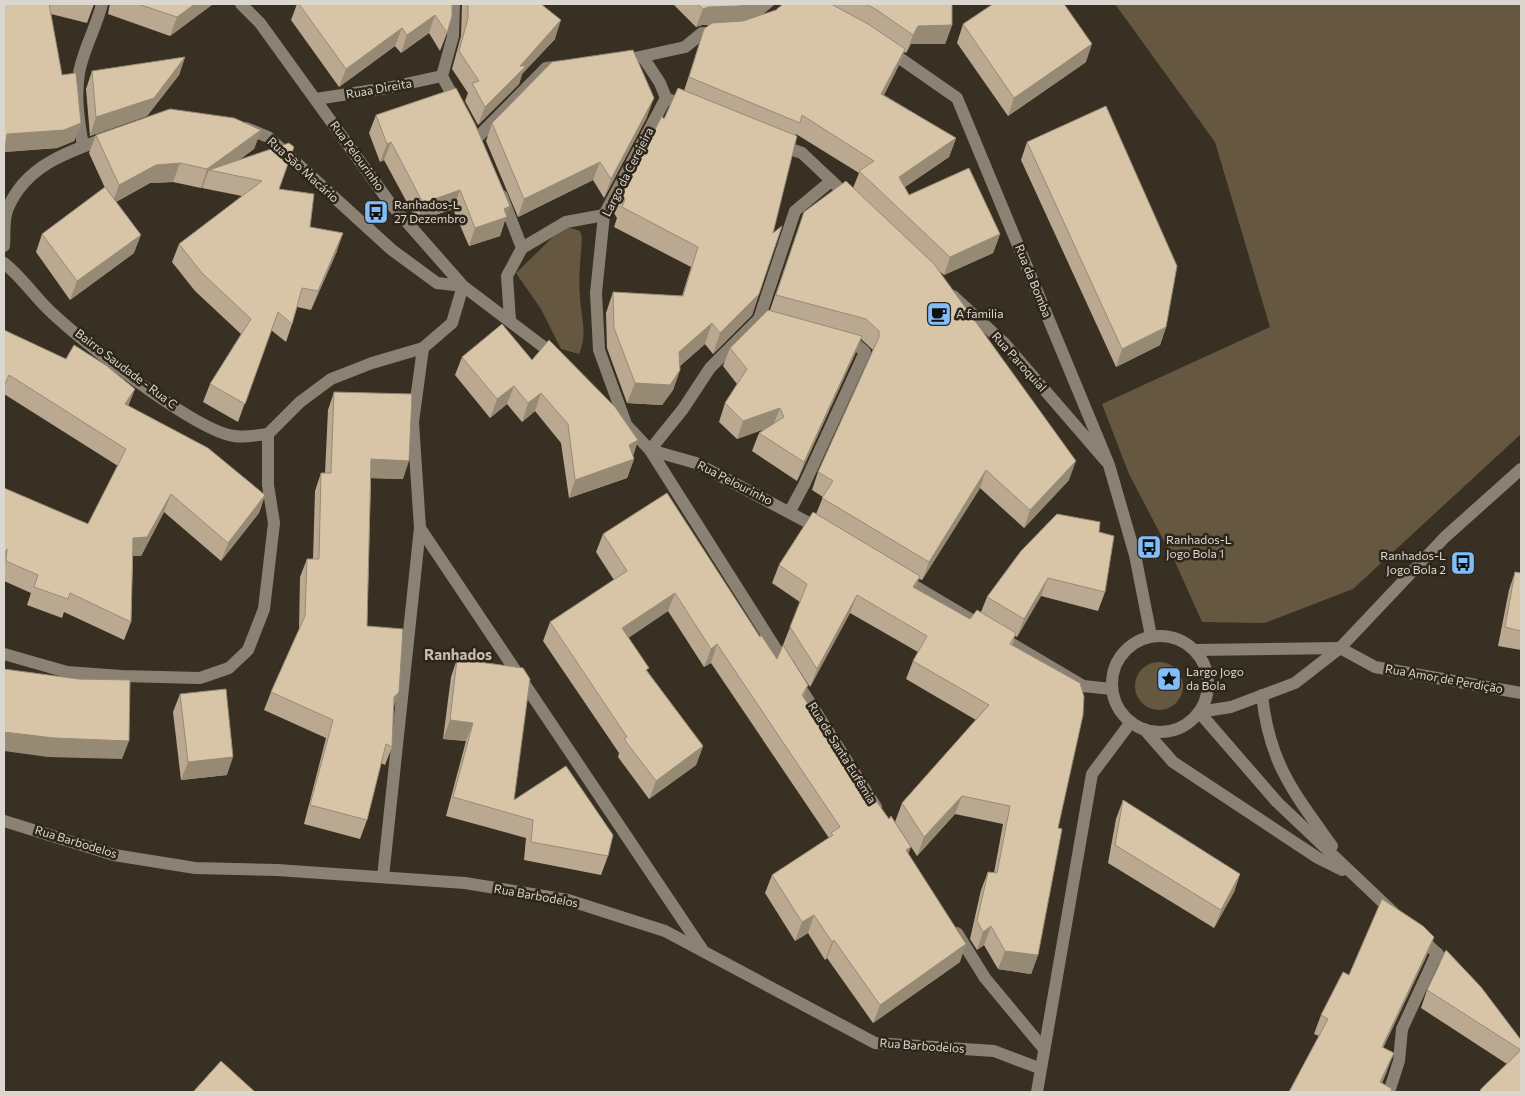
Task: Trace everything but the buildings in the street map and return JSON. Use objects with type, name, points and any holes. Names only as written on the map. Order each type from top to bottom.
[{"type":"street","points":[[83,146],[77,106],[79,73],[97,24],[102,4]]},
{"type":"street","name":"Rua Pelourinho","points":[[241,4],[260,23],[390,203],[462,286],[552,351],[565,364]]},
{"type":"street","points":[[454,4],[453,36],[442,76],[478,143],[546,68],[575,64]]},
{"type":"street","points":[[623,59],[686,48],[702,33],[734,32]]},
{"type":"street","name":"Rua da Bomba","points":[[874,40],[957,98],[1109,465],[1135,555],[1151,636]]},
{"type":"street","points":[[642,57],[660,83],[666,98],[700,112]]},
{"type":"street","name":"Ruaa Direita","points":[[316,99],[387,88],[442,76]]},
{"type":"street","name":"Largo da Cerejeira","points":[[626,424],[599,350],[596,293],[604,215],[666,98]]},
{"type":"street","name":"Rua São Macário","points":[[233,123],[268,137],[392,250],[437,283],[462,286]]},
{"type":"street","points":[[4,246],[7,209],[29,175],[67,152],[121,132]]},
{"type":"street","points":[[769,141],[802,154],[846,194]]},
{"type":"street","points":[[606,404],[650,450],[683,409],[710,368],[763,320],[795,211],[832,181]]},
{"type":"street","points":[[498,188],[522,248]]},
{"type":"street","points":[[510,320],[507,276],[522,248],[566,222],[604,215]]},
{"type":"street","name":"Bairro Saudade - Rua C","points":[[4,263],[18,274],[44,305],[86,342],[199,424],[233,436],[268,434]]},
{"type":"street","points":[[4,654],[67,672],[121,676],[200,678],[229,668],[248,650],[264,609],[274,523],[268,485],[268,434],[300,402],[331,379],[372,363],[424,348],[452,324],[462,286]]},
{"type":"street","name":"Rua Paroquial","points":[[947,290],[1004,343],[1109,465]]},
{"type":"street","points":[[790,511],[804,485],[865,352],[857,345],[830,338]]},
{"type":"street","points":[[383,877],[420,528],[414,422],[424,348]]},
{"type":"street","name":"Rua Pelourinho","points":[[650,450],[696,463],[790,511],[832,536]]},
{"type":"street","name":"Rua de Santa Eufêmia","points":[[650,450],[884,819]]},
{"type":"street","points":[[1200,712],[1230,706],[1295,683],[1340,648],[1446,537],[1521,469]]},
{"type":"street","points":[[420,528],[702,950]]},
{"type":"street","points":[[890,571],[1083,686],[1112,689]]},
{"type":"street","points":[[1168,635],[1182,640],[1195,650],[1207,670],[1209,681],[1208,692],[1200,712],[1186,725],[1168,732],[1144,729],[1131,722],[1115,702],[1112,689],[1112,674],[1117,660],[1126,649],[1138,640],[1151,636],[1168,635]]},
{"type":"street","points":[[1195,650],[1340,648]]},
{"type":"street","name":"Rua Amor de Perdição","points":[[1340,648],[1375,667],[1521,692]]},
{"type":"street","points":[[1262,695],[1265,721],[1274,753],[1290,788],[1353,875]]},
{"type":"street","points":[[1200,712],[1277,802],[1438,953],[1466,982]]},
{"type":"street","points":[[1037,1092],[1039,1068],[1044,1049],[1092,774],[1131,722]]},
{"type":"street","points":[[1144,729],[1172,762],[1318,858],[1353,875]]},
{"type":"street","name":"Rua Barbodelos","points":[[4,821],[114,856],[195,868],[277,870],[466,883],[568,900],[665,931],[875,1043],[994,1051],[1039,1068]]},
{"type":"street","points":[[948,919],[985,978],[1044,1049]]},
{"type":"street","points":[[1389,1092],[1399,1061],[1402,1029],[1438,953]]},
{"type":"shaded area","points":[[1115,4],[1521,4],[1521,434],[1353,589],[1265,623],[1202,622],[1176,564],[1129,474],[1102,404],[1270,327],[1215,142]]},
{"type":"shaded area","points":[[567,227],[580,231],[582,237],[579,282],[584,332],[579,354],[561,349],[541,309],[516,273],[553,237]]},
{"type":"shaded area","points":[[1159,662],[1168,664],[1176,669],[1181,677],[1183,686],[1181,695],[1176,703],[1168,708],[1159,710],[1150,708],[1142,703],[1137,695],[1135,686],[1137,677],[1142,669],[1150,664]]},
{"type":"place","name":"Ranhados-L 27 Dezembro","points":[[376,212]]},
{"type":"place","name":"A familia","points":[[939,314]]},
{"type":"place","name":"Ranhados-L Jogo Bola 1","points":[[1149,547]]},
{"type":"place","name":"Ranhados-L Jogo Bola 2","points":[[1463,563]]},
{"type":"place","name":"Largo Jogo da Bola","points":[[1169,679]]},
{"type":"district","name":"Ranhados","points":[[458,655]]}]
